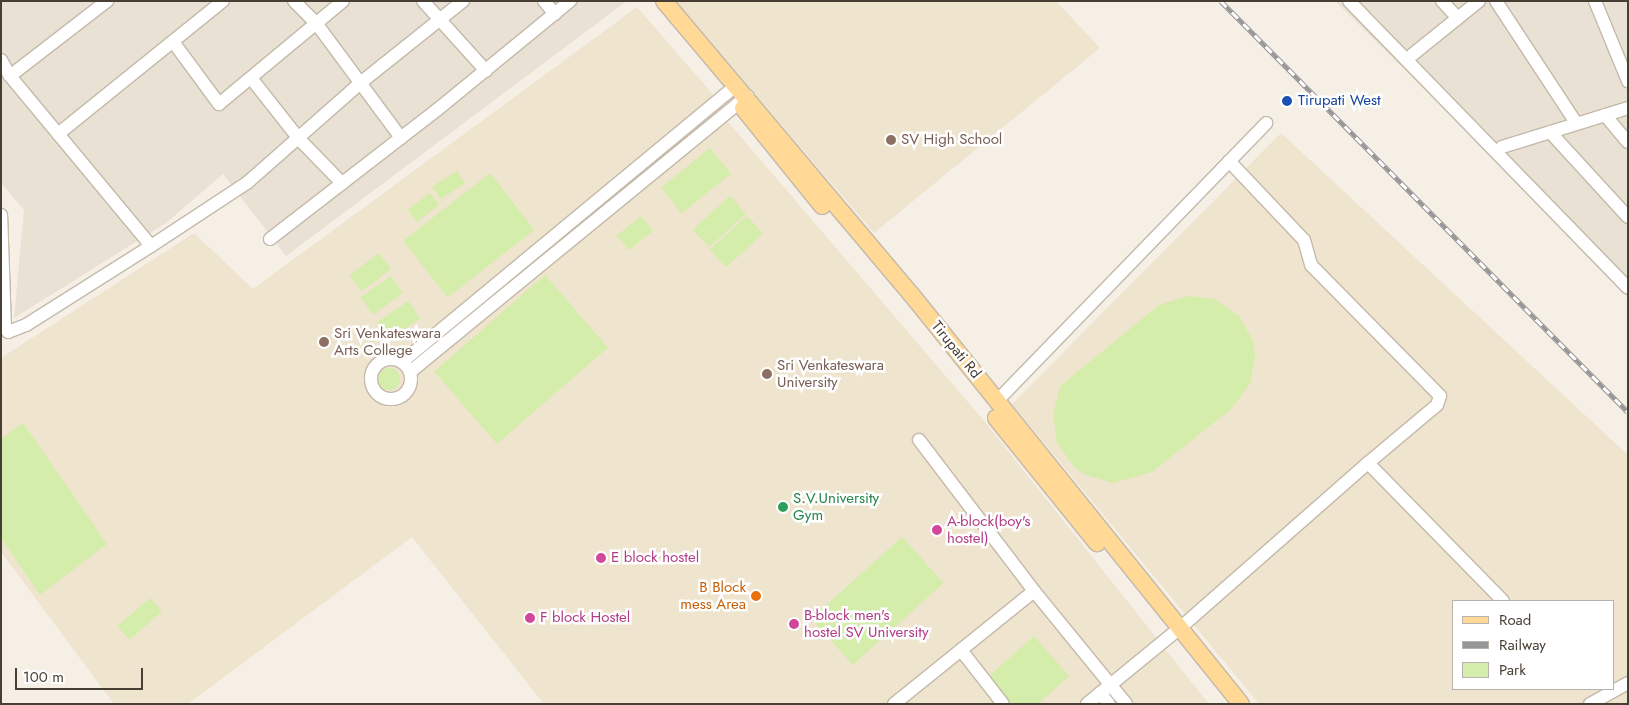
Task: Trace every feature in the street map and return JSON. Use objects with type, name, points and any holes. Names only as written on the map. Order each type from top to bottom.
[{"type":"main road","name":"Tirupati Rd","points":[[651,1],[738,94]]},
{"type":"main road","name":"Tirupati Rd","points":[[664,1],[738,94],[922,316],[1176,632],[1242,704]]},
{"type":"main road","name":"Tirupati Rd","points":[[922,316],[997,401],[1176,632],[1228,704]]},
{"type":"street","points":[[10,76],[107,1]]},
{"type":"street","points":[[58,134],[174,43],[210,6],[223,1]]},
{"type":"street","points":[[294,1],[316,23],[359,84],[401,138]]},
{"type":"street","points":[[174,43],[219,104],[343,1]]},
{"type":"street","points":[[424,1],[486,71]]},
{"type":"street","points":[[1,214],[5,327],[8,332],[26,325],[248,182],[299,139],[359,84],[463,1]]},
{"type":"street","points":[[544,1],[555,14]]},
{"type":"street","points":[[270,239],[486,71],[570,1]]},
{"type":"street","points":[[1349,1],[1628,288]]},
{"type":"street","points":[[1360,1],[1628,276]]},
{"type":"street","points":[[1442,1],[1458,18]]},
{"type":"street","points":[[1412,55],[1479,1]]},
{"type":"street","points":[[1496,1],[1576,124]]},
{"type":"street","points":[[1595,1],[1628,81]]},
{"type":"street","points":[[1,60],[10,76],[151,246]]},
{"type":"street","points":[[251,78],[299,139],[342,183]]},
{"type":"street","points":[[402,362],[738,94]]},
{"type":"street","points":[[410,372],[738,94]]},
{"type":"street","points":[[1502,147],[1628,108]]},
{"type":"street","points":[[1605,115],[1628,142]]},
{"type":"street","points":[[997,401],[1266,123]]},
{"type":"street","points":[[1550,132],[1628,217]]},
{"type":"street","points":[[1087,704],[1176,632],[1368,463],[1437,405],[1440,396],[1311,266],[1304,240],[1230,161]]},
{"type":"street","points":[[387,359],[402,362],[410,372],[409,386],[400,396],[390,399],[376,392],[371,378],[375,367],[387,359]]},
{"type":"street","points":[[919,440],[1034,591],[1105,689],[1126,704]]},
{"type":"street","points":[[1368,463],[1502,600]]},
{"type":"street","points":[[894,704],[1034,591]]},
{"type":"street","points":[[960,650],[1003,704]]},
{"type":"street","points":[[1590,704],[1628,683]]},
{"type":"street","points":[[1105,689],[1109,704]]},
{"type":"shaded area","points":[[1,1],[627,1],[286,256],[223,174],[166,223],[14,318],[24,210],[1,183]]},
{"type":"shaded area","name":"SV High School","points":[[675,1],[1056,1],[1100,48],[874,233]]},
{"type":"shaded area","points":[[1335,1],[1628,1],[1628,290]]},
{"type":"shaded area","points":[[637,7],[711,92],[729,123],[985,422],[1209,704],[544,704],[412,537],[188,704],[114,704],[1,552],[1,358],[194,233],[253,289]]},
{"type":"shaded area","points":[[1281,133],[1628,455],[1628,704],[1259,704],[1012,404]]},
{"type":"green space","points":[[710,148],[731,174],[682,213],[661,188]]},
{"type":"green space","points":[[457,171],[465,184],[440,199],[432,186]]},
{"type":"green space","points":[[490,173],[534,230],[448,297],[403,241]]},
{"type":"green space","points":[[430,193],[439,205],[417,222],[408,210]]},
{"type":"green space","points":[[730,196],[746,214],[709,247],[693,229]]},
{"type":"green space","points":[[641,216],[653,231],[629,250],[617,236]]},
{"type":"green space","points":[[747,216],[763,234],[726,267],[710,249]]},
{"type":"green space","points":[[379,253],[391,269],[361,291],[349,275]]},
{"type":"green space","points":[[545,275],[608,347],[497,444],[434,371]]},
{"type":"green space","points":[[391,276],[403,293],[373,314],[361,297]]},
{"type":"green space","points":[[1187,296],[1215,299],[1239,316],[1253,341],[1255,355],[1250,384],[1231,409],[1152,472],[1113,483],[1086,475],[1074,467],[1057,443],[1053,415],[1060,386],[1159,305]]},
{"type":"green space","points":[[408,301],[420,318],[390,339],[378,322]]},
{"type":"green space","points":[[385,368],[393,368],[400,375],[400,383],[393,390],[385,390],[378,383],[378,375]]},
{"type":"green space","points":[[23,423],[107,544],[40,595],[1,538],[1,439]]},
{"type":"green space","points":[[902,537],[943,583],[853,665],[811,619]]},
{"type":"green space","points":[[150,598],[162,612],[129,640],[118,626]]},
{"type":"green space","points":[[1034,636],[1069,676],[1038,704],[997,704],[980,684]]},
{"type":"railway","points":[[1221,1],[1628,412]]},
{"type":"place","name":"Tirupati West","points":[[1287,101]]},
{"type":"place","name":"SV High School","points":[[891,140]]},
{"type":"place","name":"Sri Venkateswara Arts College","points":[[324,342]]},
{"type":"place","name":"Sri Venkateswara University","points":[[767,374]]},
{"type":"place","name":"S.V.University Gym","points":[[783,507]]},
{"type":"place","name":"A-block(boy's hostel)","points":[[937,530]]},
{"type":"place","name":"E block hostel","points":[[601,558]]},
{"type":"place","name":"B Block mess Area","points":[[756,596]]},
{"type":"place","name":"F block Hostel","points":[[530,618]]},
{"type":"place","name":"B-block men's hostel SV University","points":[[794,624]]}]
